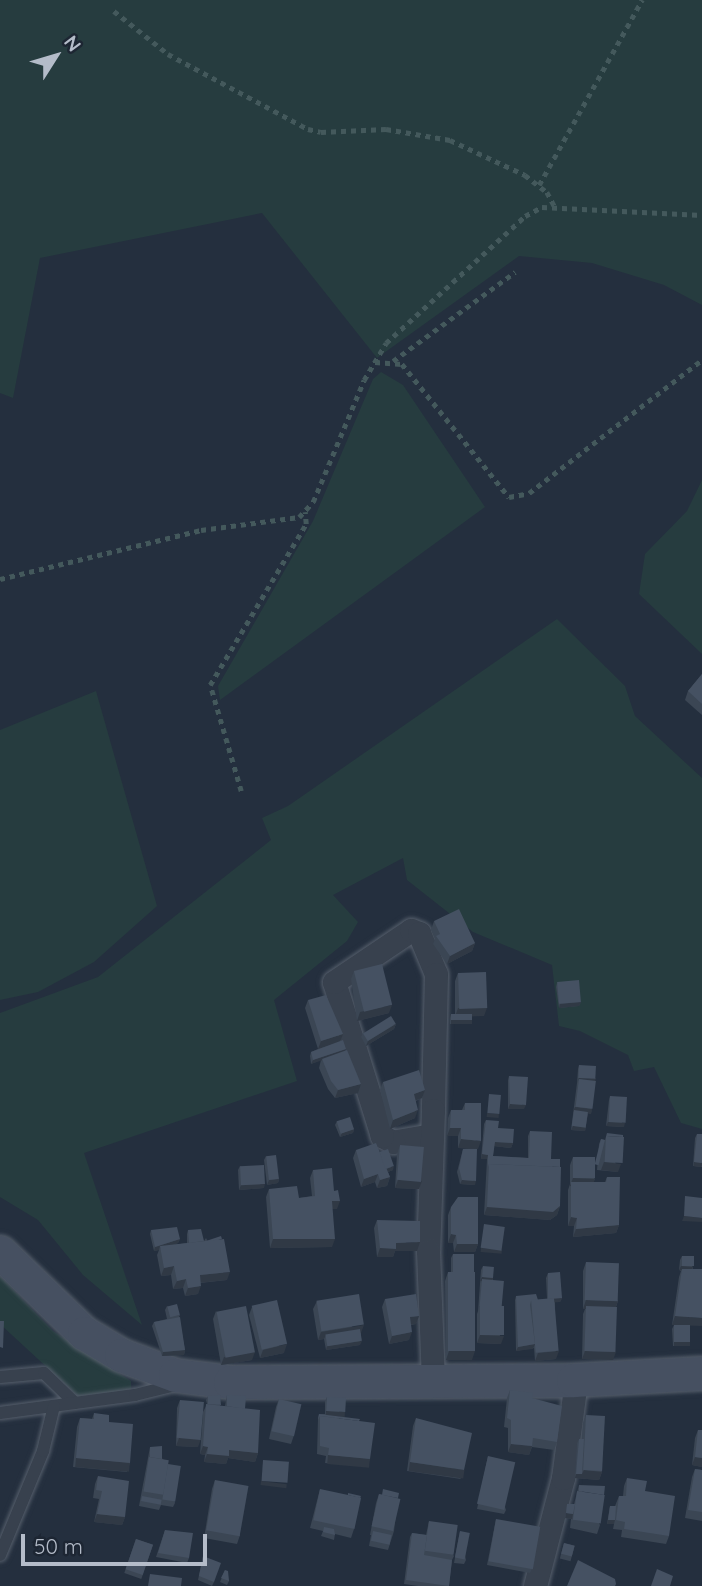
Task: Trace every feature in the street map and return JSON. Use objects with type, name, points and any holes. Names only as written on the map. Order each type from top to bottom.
[{"type":"street","points":[[432,1135],[393,1142],[382,1136],[334,982],[411,930],[419,933],[436,974],[432,1135],[428,1251],[433,1381]]},
{"type":"street","points":[[0,1252],[84,1333],[151,1368],[200,1379],[576,1380],[702,1373]]},
{"type":"street","points":[[536,1586],[563,1478],[576,1380]]},
{"type":"lane","points":[[0,1377],[44,1373],[75,1403]]},
{"type":"lane","points":[[0,1413],[135,1395],[200,1379]]},
{"type":"lane","points":[[0,1555],[43,1451],[54,1406]]},
{"type":"path","points":[[538,186],[642,0]]},
{"type":"path","points":[[114,11],[168,54],[308,129],[320,132],[386,130],[450,140],[484,153],[538,186],[556,208]]},
{"type":"path","points":[[0,579],[201,530],[299,517],[313,502],[386,343],[498,238],[542,208],[702,215]]},
{"type":"path","points":[[375,362],[393,361],[515,272]]},
{"type":"path","points":[[393,361],[416,380],[509,497],[529,493],[702,360]]},
{"type":"path","points":[[241,791],[210,685],[306,524],[304,511]]},
{"type":"green space","points":[[0,0],[702,0],[702,305],[664,285],[592,263],[519,256],[377,358],[262,213],[40,258],[13,398],[0,393]]},
{"type":"green space","points":[[381,372],[403,385],[485,507],[220,700],[218,686],[313,521],[373,379]]},
{"type":"green space","points":[[702,480],[702,654],[639,594],[645,554],[687,511]]},
{"type":"green space","points":[[557,619],[625,686],[635,716],[702,778],[702,1129],[681,1123],[654,1067],[634,1071],[628,1055],[580,1031],[559,1026],[552,965],[473,932],[407,880],[403,858],[333,895],[358,922],[347,941],[274,1000],[297,1081],[84,1153],[142,1325],[83,1275],[38,1220],[0,1197],[0,1013],[98,977],[271,840],[262,818],[288,806]]},
{"type":"green space","points":[[96,691],[157,906],[94,962],[38,992],[0,1000],[0,730]]},
{"type":"green space","points":[[0,1276],[53,1331],[131,1381],[131,1390],[78,1396],[0,1324]]},
{"type":"building","points":[[702,674],[702,704],[688,691]]},
{"type":"building","points":[[459,909],[475,943],[450,956],[436,936],[440,934],[434,921]]},
{"type":"building","points":[[382,964],[392,1005],[364,1012],[354,971]]},
{"type":"building","points":[[486,972],[487,1008],[459,1009],[458,973]]},
{"type":"building","points":[[579,980],[581,1002],[559,1004],[557,982]]},
{"type":"building","points":[[326,995],[343,1034],[321,1041],[308,1000]]},
{"type":"building","points":[[451,1014],[472,1014],[472,1020],[451,1020]]},
{"type":"building","points":[[391,1016],[396,1024],[368,1041],[363,1033]]},
{"type":"building","points":[[343,1040],[346,1049],[313,1060],[311,1052]]},
{"type":"building","points":[[347,1050],[361,1084],[338,1090],[322,1059]]},
{"type":"building","points":[[579,1065],[596,1066],[595,1079],[578,1078]]},
{"type":"building","points":[[419,1070],[425,1090],[414,1094],[418,1110],[393,1120],[383,1082]]},
{"type":"building","points":[[509,1076],[528,1077],[526,1105],[510,1104]]},
{"type":"building","points":[[579,1079],[596,1081],[592,1109],[576,1107]]},
{"type":"building","points":[[489,1094],[501,1095],[499,1114],[487,1113]]},
{"type":"building","points":[[610,1096],[627,1097],[626,1123],[609,1122]]},
{"type":"building","points":[[465,1103],[481,1103],[481,1141],[461,1139],[461,1128],[450,1128],[451,1110],[465,1110]]},
{"type":"building","points":[[574,1110],[588,1112],[586,1128],[572,1126]]},
{"type":"building","points":[[350,1117],[354,1129],[341,1134],[337,1121]]},
{"type":"building","points":[[486,1120],[499,1121],[498,1128],[514,1129],[513,1143],[495,1142],[493,1156],[529,1158],[530,1131],[552,1132],[551,1159],[560,1159],[560,1167],[489,1164],[488,1168],[488,1155],[482,1154]]},
{"type":"building","points":[[697,1134],[702,1134],[702,1163],[694,1162]]},
{"type":"building","points":[[606,1136],[624,1137],[623,1163],[605,1162]]},
{"type":"building","points":[[606,1136],[624,1137],[623,1163],[605,1162]]},
{"type":"building","points":[[601,1139],[605,1140],[599,1165],[595,1164]]},
{"type":"building","points":[[376,1143],[390,1177],[380,1180],[378,1174],[364,1179],[356,1150]]},
{"type":"building","points":[[400,1145],[424,1147],[421,1182],[397,1180]]},
{"type":"building","points":[[388,1149],[394,1166],[385,1169],[379,1152]]},
{"type":"building","points":[[463,1149],[477,1149],[476,1181],[462,1180],[459,1168]]},
{"type":"building","points":[[276,1155],[279,1179],[269,1180],[266,1156]]},
{"type":"building","points":[[573,1157],[595,1157],[595,1178],[573,1178]]},
{"type":"building","points":[[489,1164],[561,1167],[560,1206],[553,1212],[487,1207]]},
{"type":"building","points":[[264,1165],[265,1184],[241,1185],[240,1166]]},
{"type":"building","points":[[332,1168],[334,1191],[338,1190],[340,1201],[332,1201],[335,1239],[273,1239],[269,1189],[297,1186],[299,1198],[315,1196],[313,1170]]},
{"type":"building","points":[[607,1177],[620,1177],[619,1225],[576,1229],[577,1218],[571,1217],[571,1182],[606,1182]]},
{"type":"building","points":[[685,1196],[702,1198],[702,1218],[684,1216]]},
{"type":"building","points":[[458,1197],[478,1197],[478,1244],[457,1244],[456,1235],[451,1234],[451,1207]]},
{"type":"building","points":[[377,1220],[420,1221],[420,1242],[396,1243],[396,1249],[380,1248]]},
{"type":"building","points":[[484,1224],[505,1227],[501,1251],[481,1248]]},
{"type":"building","points":[[177,1227],[180,1239],[155,1247],[151,1230]]},
{"type":"building","points":[[201,1229],[204,1241],[189,1243],[188,1230]]},
{"type":"building","points":[[221,1236],[222,1239],[208,1243],[207,1241]]},
{"type":"building","points":[[224,1239],[230,1272],[200,1275],[201,1286],[188,1288],[186,1279],[177,1281],[174,1266],[164,1268],[160,1246]]},
{"type":"building","points":[[453,1254],[474,1254],[474,1272],[453,1272]]},
{"type":"building","points":[[682,1256],[694,1256],[694,1266],[682,1266]]},
{"type":"building","points":[[586,1262],[619,1263],[618,1301],[585,1300]]},
{"type":"building","points":[[483,1266],[494,1267],[493,1278],[482,1277]]},
{"type":"building","points":[[682,1269],[702,1269],[702,1318],[675,1316]]},
{"type":"building","points":[[448,1272],[475,1272],[475,1351],[448,1351]]},
{"type":"building","points":[[560,1272],[562,1298],[548,1299],[548,1273]]},
{"type":"building","points":[[482,1279],[504,1281],[502,1308],[480,1306]]},
{"type":"building","points":[[359,1294],[364,1325],[321,1331],[317,1301]]},
{"type":"building","points":[[416,1294],[419,1316],[410,1317],[412,1332],[392,1336],[385,1299]]},
{"type":"building","points":[[536,1294],[538,1300],[531,1301],[530,1305],[535,1344],[518,1347],[516,1296]]},
{"type":"building","points":[[554,1298],[559,1351],[536,1353],[531,1300]]},
{"type":"building","points":[[277,1300],[287,1344],[262,1350],[252,1306]]},
{"type":"building","points":[[177,1304],[180,1315],[170,1317],[167,1307]]},
{"type":"building","points":[[246,1306],[255,1352],[226,1358],[217,1312]]},
{"type":"building","points":[[480,1306],[504,1306],[504,1335],[480,1335]]},
{"type":"building","points":[[586,1306],[617,1307],[615,1352],[584,1351]]},
{"type":"building","points":[[180,1317],[185,1350],[163,1352],[154,1322]]},
{"type":"building","points":[[0,1321],[4,1321],[3,1348],[0,1347]]},
{"type":"building","points":[[674,1325],[690,1325],[690,1342],[674,1342]]},
{"type":"building","points":[[360,1329],[362,1341],[327,1346],[325,1334]]},
{"type":"building","points":[[510,1390],[533,1393],[532,1398],[562,1406],[557,1442],[533,1438],[532,1446],[511,1444],[511,1420],[507,1418]]},
{"type":"building","points":[[220,1395],[221,1405],[208,1404],[208,1396]]},
{"type":"building","points":[[227,1395],[246,1396],[245,1409],[227,1406]]},
{"type":"building","points":[[327,1397],[346,1398],[345,1412],[326,1411]]},
{"type":"building","points":[[279,1399],[301,1404],[294,1436],[272,1431]]},
{"type":"building","points":[[180,1400],[204,1402],[201,1440],[177,1438]]},
{"type":"building","points":[[206,1404],[260,1410],[258,1453],[229,1450],[229,1456],[207,1454],[208,1447],[203,1446]]},
{"type":"building","points":[[94,1413],[109,1415],[109,1422],[133,1424],[130,1463],[76,1458],[80,1418],[94,1419]]},
{"type":"building","points":[[319,1414],[360,1419],[320,1416],[318,1420]]},
{"type":"building","points":[[586,1415],[605,1416],[602,1471],[583,1470]]},
{"type":"building","points":[[320,1416],[375,1423],[370,1459],[328,1455],[329,1448],[320,1446]]},
{"type":"building","points":[[416,1418],[472,1433],[464,1470],[410,1462]]},
{"type":"building","points":[[698,1430],[702,1430],[702,1458],[695,1457]]},
{"type":"building","points":[[579,1439],[584,1439],[582,1474],[576,1474]]},
{"type":"building","points":[[162,1446],[162,1459],[150,1457],[150,1447]]},
{"type":"building","points":[[488,1456],[515,1462],[504,1510],[477,1504]]},
{"type":"building","points":[[149,1457],[169,1460],[163,1495],[144,1492]]},
{"type":"building","points":[[263,1460],[289,1462],[287,1483],[262,1481]]},
{"type":"building","points":[[168,1464],[181,1466],[175,1502],[162,1500]]},
{"type":"building","points":[[695,1469],[702,1470],[702,1512],[688,1510]]},
{"type":"building","points":[[98,1476],[129,1481],[125,1517],[97,1514],[102,1491],[96,1490]]},
{"type":"building","points":[[627,1478],[647,1481],[645,1491],[675,1496],[669,1536],[624,1529],[625,1522],[616,1520],[619,1496],[626,1496]]},
{"type":"building","points":[[215,1480],[248,1486],[240,1536],[206,1530]]},
{"type":"building","points":[[579,1485],[605,1486],[604,1495],[579,1491]]},
{"type":"building","points":[[320,1489],[361,1498],[354,1529],[313,1520]]},
{"type":"building","points":[[383,1489],[399,1493],[398,1498],[382,1495]]},
{"type":"building","points":[[577,1491],[605,1495],[601,1524],[573,1520]]},
{"type":"building","points":[[379,1494],[400,1499],[393,1531],[372,1526]]},
{"type":"building","points":[[142,1496],[162,1500],[161,1505],[141,1501]]},
{"type":"building","points":[[567,1504],[575,1504],[573,1514],[566,1513]]},
{"type":"building","points":[[610,1506],[616,1506],[615,1520],[608,1520]]},
{"type":"building","points":[[496,1519],[540,1527],[533,1569],[489,1561]]},
{"type":"building","points":[[429,1521],[458,1525],[454,1555],[425,1551]]},
{"type":"building","points":[[324,1527],[334,1529],[335,1535],[323,1532]]},
{"type":"building","points":[[165,1530],[193,1533],[189,1558],[158,1553]]},
{"type":"building","points":[[373,1531],[392,1535],[390,1545],[371,1541]]},
{"type":"building","points":[[460,1531],[470,1533],[465,1559],[455,1558]]},
{"type":"building","points":[[412,1533],[427,1535],[424,1555],[452,1560],[449,1586],[406,1580]]},
{"type":"building","points":[[136,1539],[153,1545],[143,1575],[126,1569]]},
{"type":"building","points":[[564,1543],[575,1546],[572,1556],[561,1554]]},
{"type":"building","points":[[203,1556],[221,1563],[214,1582],[199,1576]]},
{"type":"building","points":[[578,1560],[615,1579],[615,1586],[567,1586]]},
{"type":"building","points":[[657,1569],[673,1576],[670,1586],[651,1586]]},
{"type":"building","points":[[225,1570],[228,1571],[229,1581],[221,1578]]},
{"type":"building","points":[[150,1574],[182,1578],[181,1586],[148,1586]]}]
